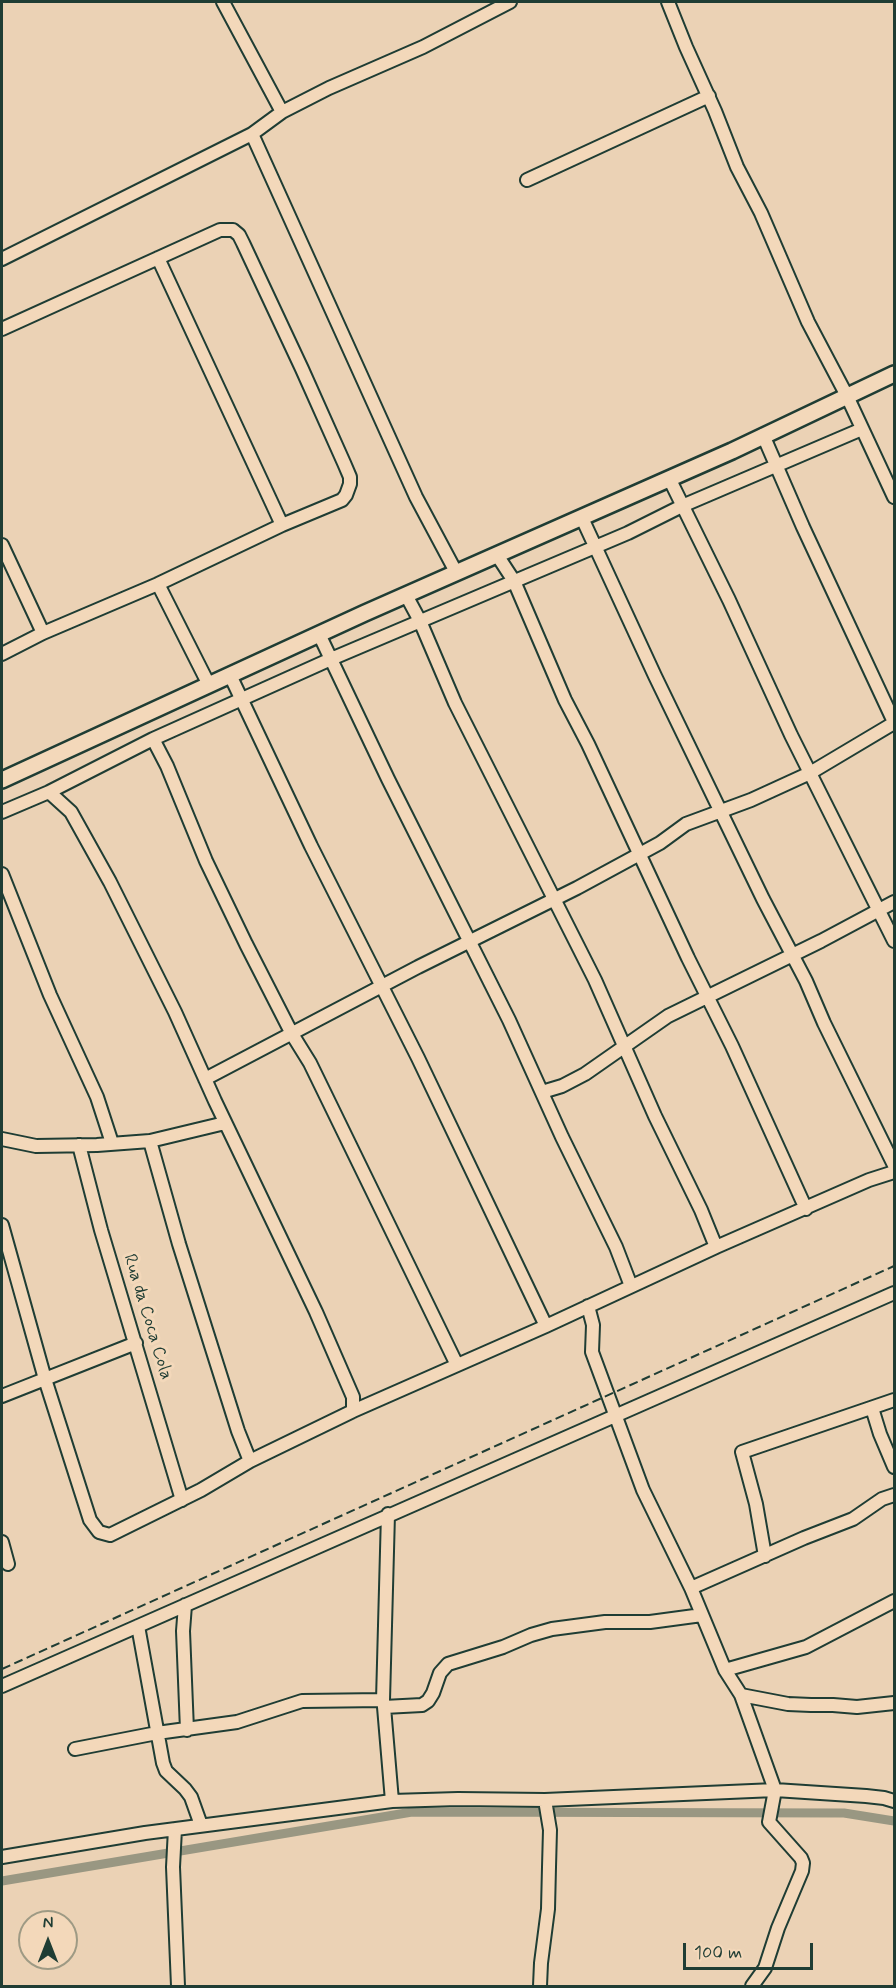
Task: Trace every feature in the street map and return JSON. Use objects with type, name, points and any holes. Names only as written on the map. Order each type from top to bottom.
[{"type":"main road","points":[[2,780],[456,572],[582,518],[894,374]]},
{"type":"street","points":[[223,2],[282,112]]},
{"type":"street","points":[[2,259],[252,134],[282,112],[329,88],[423,47],[510,2]]},
{"type":"street","points":[[668,2],[737,167],[761,213],[808,322],[847,396],[894,496]]},
{"type":"street","points":[[527,180],[709,96]]},
{"type":"street","points":[[252,134],[416,497],[456,572]]},
{"type":"street","points":[[2,329],[219,230],[233,230],[239,235],[278,316],[350,477],[349,490],[342,500],[282,525],[158,584],[43,633],[2,654]]},
{"type":"street","points":[[158,258],[282,525]]},
{"type":"street","points":[[2,812],[48,792],[153,739],[331,659],[595,545],[628,533],[682,506],[862,429]]},
{"type":"street","points":[[205,1079],[640,854],[686,824],[751,800],[810,773],[894,723],[776,466],[764,435]]},
{"type":"street","points":[[669,478],[810,773],[894,941]]},
{"type":"street","points":[[582,518],[655,676],[894,1165]]},
{"type":"street","points":[[2,545],[43,633]]},
{"type":"street","points":[[497,555],[514,581],[565,700],[640,854],[806,1209]]},
{"type":"street","points":[[158,584],[209,685]]},
{"type":"street","points":[[406,595],[420,621],[455,703],[595,980],[716,1247]]},
{"type":"street","points":[[319,634],[388,779],[509,1020],[612,1238],[631,1286]]},
{"type":"street","points":[[230,675],[315,856],[382,986],[546,1326]]},
{"type":"street","points":[[153,739],[167,766],[206,861],[250,954],[310,1064],[457,1365]]},
{"type":"street","points":[[48,792],[71,812],[175,1012],[225,1123],[316,1312],[352,1397],[353,1411]]},
{"type":"street","points":[[2,874],[51,995],[97,1097],[112,1143]]},
{"type":"street","points":[[542,1092],[562,1086],[585,1074],[668,1016],[793,955],[894,902]]},
{"type":"street","points":[[2,1139],[36,1146],[150,1141],[225,1123]]},
{"type":"street","points":[[150,1141],[179,1244],[238,1431],[250,1461]]},
{"type":"street","name":"Rua da Coca Cola","points":[[79,1145],[101,1230],[182,1500]]},
{"type":"street","points":[[2,1226],[45,1379],[90,1520],[99,1532],[110,1535],[224,1478],[250,1461],[353,1411],[546,1326],[716,1247],[869,1180],[894,1172]]},
{"type":"street","points":[[2,1686],[387,1514],[549,1446],[894,1293]]},
{"type":"street","points":[[588,1306],[593,1325],[592,1352],[643,1490],[691,1588],[725,1670],[741,1695],[775,1790],[769,1818],[770,1826],[801,1858],[803,1866],[765,1968],[752,1986]]},
{"type":"street","points":[[2,1396],[136,1343]]},
{"type":"street","points":[[765,1556],[756,1504],[742,1452],[894,1400]]},
{"type":"street","points":[[872,1408],[894,1467]]},
{"type":"street","points":[[691,1588],[853,1519],[882,1499],[894,1495]]},
{"type":"street","points":[[387,1514],[383,1703],[392,1801]]},
{"type":"street","points":[[2,1542],[8,1564]]},
{"type":"street","points":[[725,1670],[806,1647],[894,1601]]},
{"type":"street","points":[[185,1605],[183,1631],[187,1730]]},
{"type":"street","points":[[75,1749],[157,1733],[237,1722],[302,1701],[422,1705],[428,1701],[440,1673],[448,1664],[503,1647],[531,1635],[552,1629],[605,1622],[650,1622],[702,1615]]},
{"type":"street","points":[[138,1626],[166,1771],[188,1792],[201,1825]]},
{"type":"street","points":[[741,1695],[811,1706],[857,1707],[894,1702]]},
{"type":"street","points":[[2,1857],[107,1838],[392,1801],[545,1800],[775,1790],[891,1798]]},
{"type":"street","points":[[540,1986],[540,1963],[548,1909],[550,1830],[545,1800]]},
{"type":"street","points":[[175,1829],[173,1867],[178,1986]]},
{"type":"waterway","points":[[2,1881],[412,1812],[844,1813],[894,1821]]},
{"type":"railway","points":[[2,1669],[894,1266]]}]
